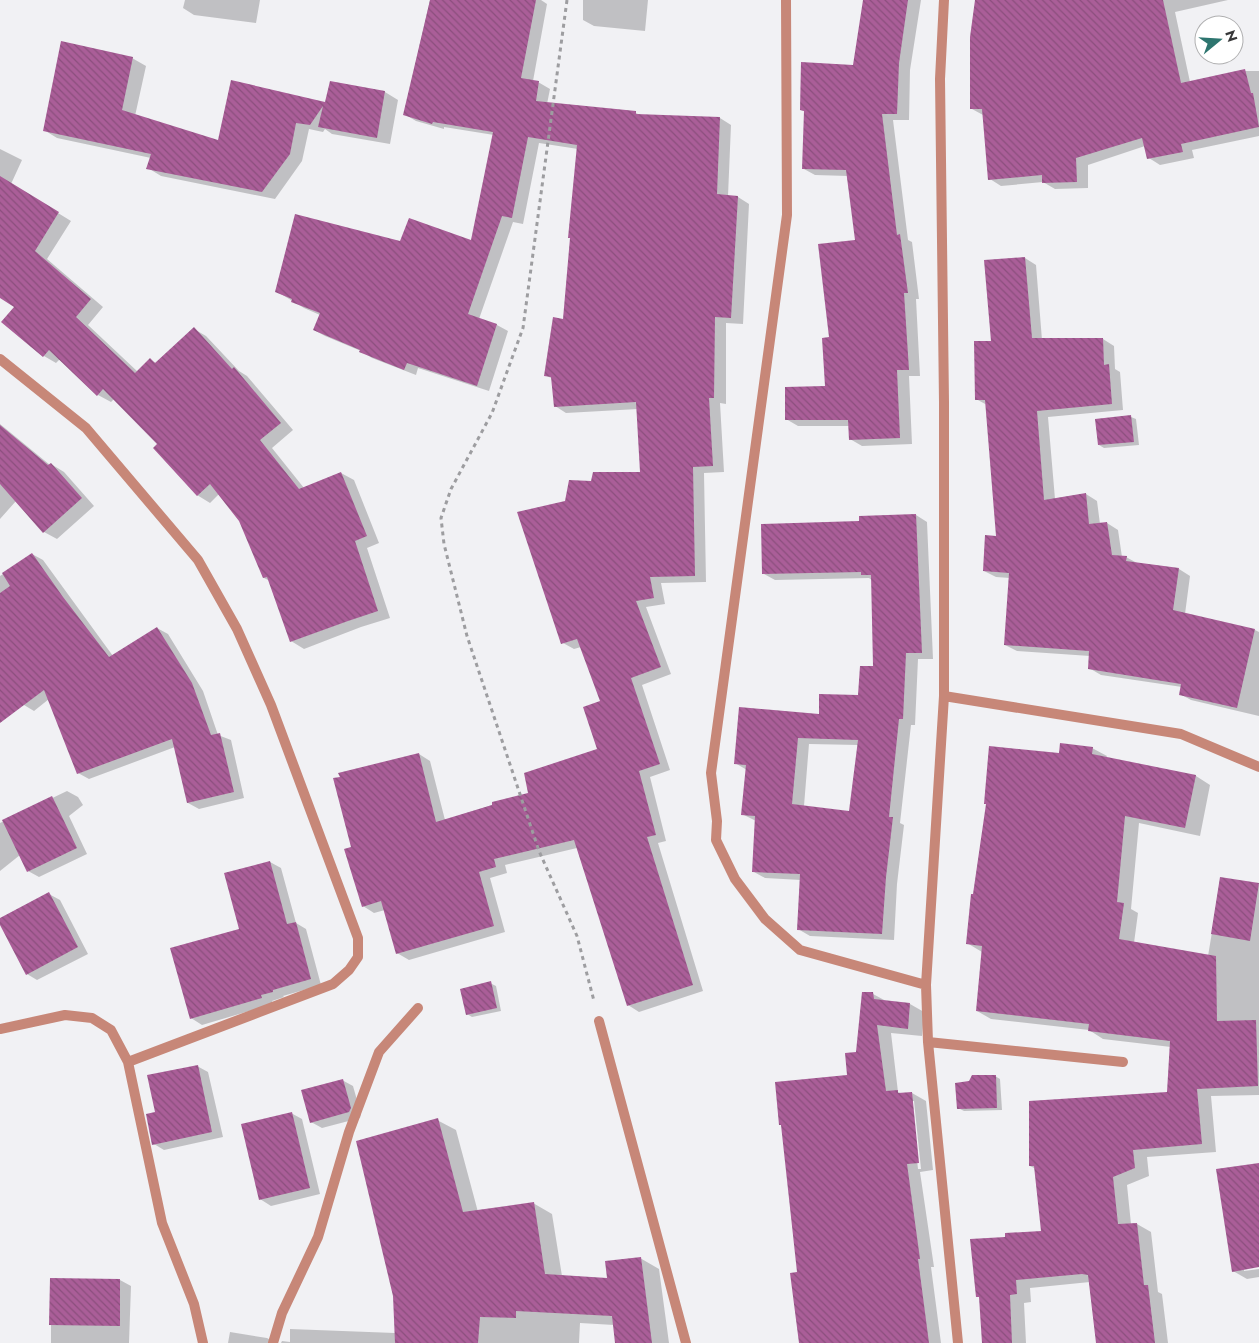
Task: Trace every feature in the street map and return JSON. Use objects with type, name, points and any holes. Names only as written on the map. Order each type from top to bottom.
[{"type":"street","points":[[786,0],[787,215],[711,773],[717,821],[716,840],[734,879],[765,919],[800,950],[926,985]]},
{"type":"street","points":[[944,0],[940,79],[944,402],[944,696],[926,985],[928,1042],[958,1343]]},
{"type":"street","points":[[0,359],[86,428],[198,560],[238,629],[271,705],[358,938],[358,957],[349,970],[333,984],[128,1062]]},
{"type":"street","points":[[944,696],[1181,734],[1259,767]]},
{"type":"street","points":[[273,1343],[282,1313],[318,1237],[349,1132],[380,1052],[418,1008]]},
{"type":"street","points":[[0,1029],[65,1015],[92,1018],[111,1030],[128,1062],[162,1223],[194,1304],[203,1343]]},
{"type":"street","points":[[599,1021],[686,1343]]},
{"type":"street","points":[[928,1042],[1123,1062]]},
{"type":"path","points":[[568,0],[523,328],[492,412],[451,489],[441,518],[444,544],[467,636],[539,852],[577,936],[599,1021]]},
{"type":"building","points":[[430,0],[536,0],[521,78],[539,81],[536,101],[636,111],[636,114],[720,117],[717,194],[738,196],[731,318],[715,317],[714,398],[709,398],[713,466],[693,467],[695,576],[650,577],[654,598],[636,601],[661,667],[631,678],[660,764],[639,771],[656,835],[647,837],[693,985],[627,1006],[574,840],[494,859],[496,867],[479,872],[494,926],[396,954],[381,901],[362,907],[344,849],[351,847],[333,778],[340,777],[338,773],[419,753],[436,822],[492,805],[492,802],[528,793],[524,773],[597,749],[583,707],[600,701],[577,639],[561,644],[517,512],[565,501],[569,480],[591,481],[593,472],[640,472],[636,402],[554,407],[551,377],[544,376],[553,317],[563,319],[570,238],[568,238],[577,145],[528,137],[512,218],[502,216],[468,314],[497,324],[477,386],[407,363],[404,370],[359,352],[360,350],[313,330],[320,313],[291,302],[292,299],[275,292],[295,214],[400,241],[409,218],[471,240],[493,132],[433,122],[432,124],[403,115]]},
{"type":"building","points":[[863,0],[908,0],[899,63],[897,114],[882,114],[897,235],[900,234],[908,293],[904,293],[909,370],[897,370],[900,438],[849,440],[848,420],[785,420],[785,387],[825,386],[822,338],[829,337],[818,244],[855,240],[846,170],[802,169],[804,111],[800,110],[801,62],[853,65]]},
{"type":"building","points":[[975,0],[1163,0],[1181,83],[1245,69],[1251,93],[1253,93],[1259,127],[1181,144],[1183,152],[1147,159],[1142,138],[1076,158],[1077,182],[1042,183],[1042,175],[988,180],[982,109],[970,109],[970,37]]},
{"type":"building","points":[[61,41],[133,57],[122,110],[218,140],[231,80],[325,102],[330,81],[385,91],[377,138],[318,127],[323,106],[310,125],[296,123],[290,154],[262,192],[146,169],[151,154],[43,131]]},
{"type":"building","points":[[0,176],[59,212],[35,251],[91,299],[76,317],[135,373],[150,358],[155,363],[194,327],[232,369],[234,367],[281,423],[260,440],[299,489],[341,472],[367,536],[355,541],[378,611],[290,642],[267,577],[263,578],[239,521],[210,484],[197,496],[153,448],[157,444],[103,389],[97,396],[49,350],[43,357],[1,322],[14,307],[0,298]]},
{"type":"building","points":[[1025,257],[1032,338],[1103,338],[1104,365],[1109,364],[1112,404],[1037,411],[1044,500],[1086,493],[1089,524],[1107,522],[1112,555],[1127,556],[1126,561],[1179,568],[1173,610],[1255,629],[1237,708],[1179,695],[1181,684],[1088,669],[1089,651],[1004,645],[1009,573],[983,571],[985,535],[996,536],[985,400],[975,400],[974,341],[991,341],[984,260]]},
{"type":"building","points":[[1131,415],[1134,442],[1098,445],[1095,419]]},
{"type":"building","points":[[0,425],[48,465],[51,463],[82,498],[43,533],[0,484]]},
{"type":"building","points":[[916,514],[922,653],[906,653],[903,719],[899,719],[889,817],[893,817],[882,934],[797,930],[800,874],[752,872],[755,816],[741,815],[746,765],[734,764],[739,707],[819,714],[819,694],[858,695],[860,666],[873,666],[871,575],[861,575],[861,572],[762,574],[761,524],[859,521],[859,516]],"holes":[[[798,738],[858,740],[849,811],[792,804]]]},
{"type":"building","points":[[32,553],[109,657],[157,627],[192,683],[211,735],[220,733],[234,792],[187,803],[172,739],[77,774],[44,690],[0,723],[0,593],[10,586],[2,573]]},
{"type":"building","points":[[1060,743],[1093,747],[1092,754],[1196,775],[1185,828],[1125,816],[1117,902],[1124,903],[1119,939],[1216,956],[1217,1021],[1256,1020],[1258,1086],[1197,1089],[1202,1144],[1133,1150],[1135,1168],[1113,1177],[1118,1224],[1137,1223],[1144,1285],[1148,1285],[1155,1343],[1096,1343],[1088,1275],[1082,1274],[1016,1280],[1017,1294],[1010,1295],[1012,1343],[982,1343],[979,1297],[976,1297],[970,1239],[1005,1237],[1005,1233],[1041,1231],[1034,1166],[1029,1166],[1029,1101],[1167,1092],[1170,1041],[1088,1031],[1089,1024],[976,1011],[982,946],[966,944],[971,894],[973,894],[986,804],[984,804],[989,746],[1059,753]]},
{"type":"building","points":[[52,796],[77,848],[27,872],[2,820]]},
{"type":"building","points":[[270,861],[287,924],[296,922],[311,979],[273,990],[273,992],[261,995],[262,998],[190,1019],[170,948],[239,929],[224,873]]},
{"type":"building","points":[[1220,877],[1259,883],[1250,941],[1211,934]]},
{"type":"building","points":[[49,892],[78,947],[26,975],[0,925],[0,918]]},
{"type":"building","points":[[491,981],[497,1008],[466,1015],[460,989]]},
{"type":"building","points":[[862,992],[873,992],[874,999],[910,1003],[908,1029],[877,1025],[886,1091],[898,1090],[898,1093],[912,1092],[919,1163],[907,1164],[929,1343],[799,1343],[790,1273],[797,1272],[775,1082],[847,1075],[845,1053],[856,1052]]},
{"type":"building","points":[[198,1065],[212,1132],[152,1145],[146,1114],[155,1112],[147,1075]]},
{"type":"building","points":[[972,1075],[996,1075],[997,1108],[957,1109],[955,1083],[969,1081]]},
{"type":"building","points":[[343,1079],[351,1108],[349,1112],[310,1123],[301,1090]]},
{"type":"building","points":[[292,1112],[310,1188],[259,1200],[241,1124]]},
{"type":"building","points":[[438,1118],[463,1212],[534,1202],[545,1274],[607,1278],[605,1261],[641,1257],[652,1343],[615,1343],[612,1316],[516,1311],[516,1318],[480,1317],[478,1343],[395,1343],[393,1296],[356,1141]]},
{"type":"building","points":[[1259,1163],[1259,1267],[1232,1272],[1216,1169]]},
{"type":"building","points":[[50,1278],[120,1279],[120,1326],[49,1325]]}]
